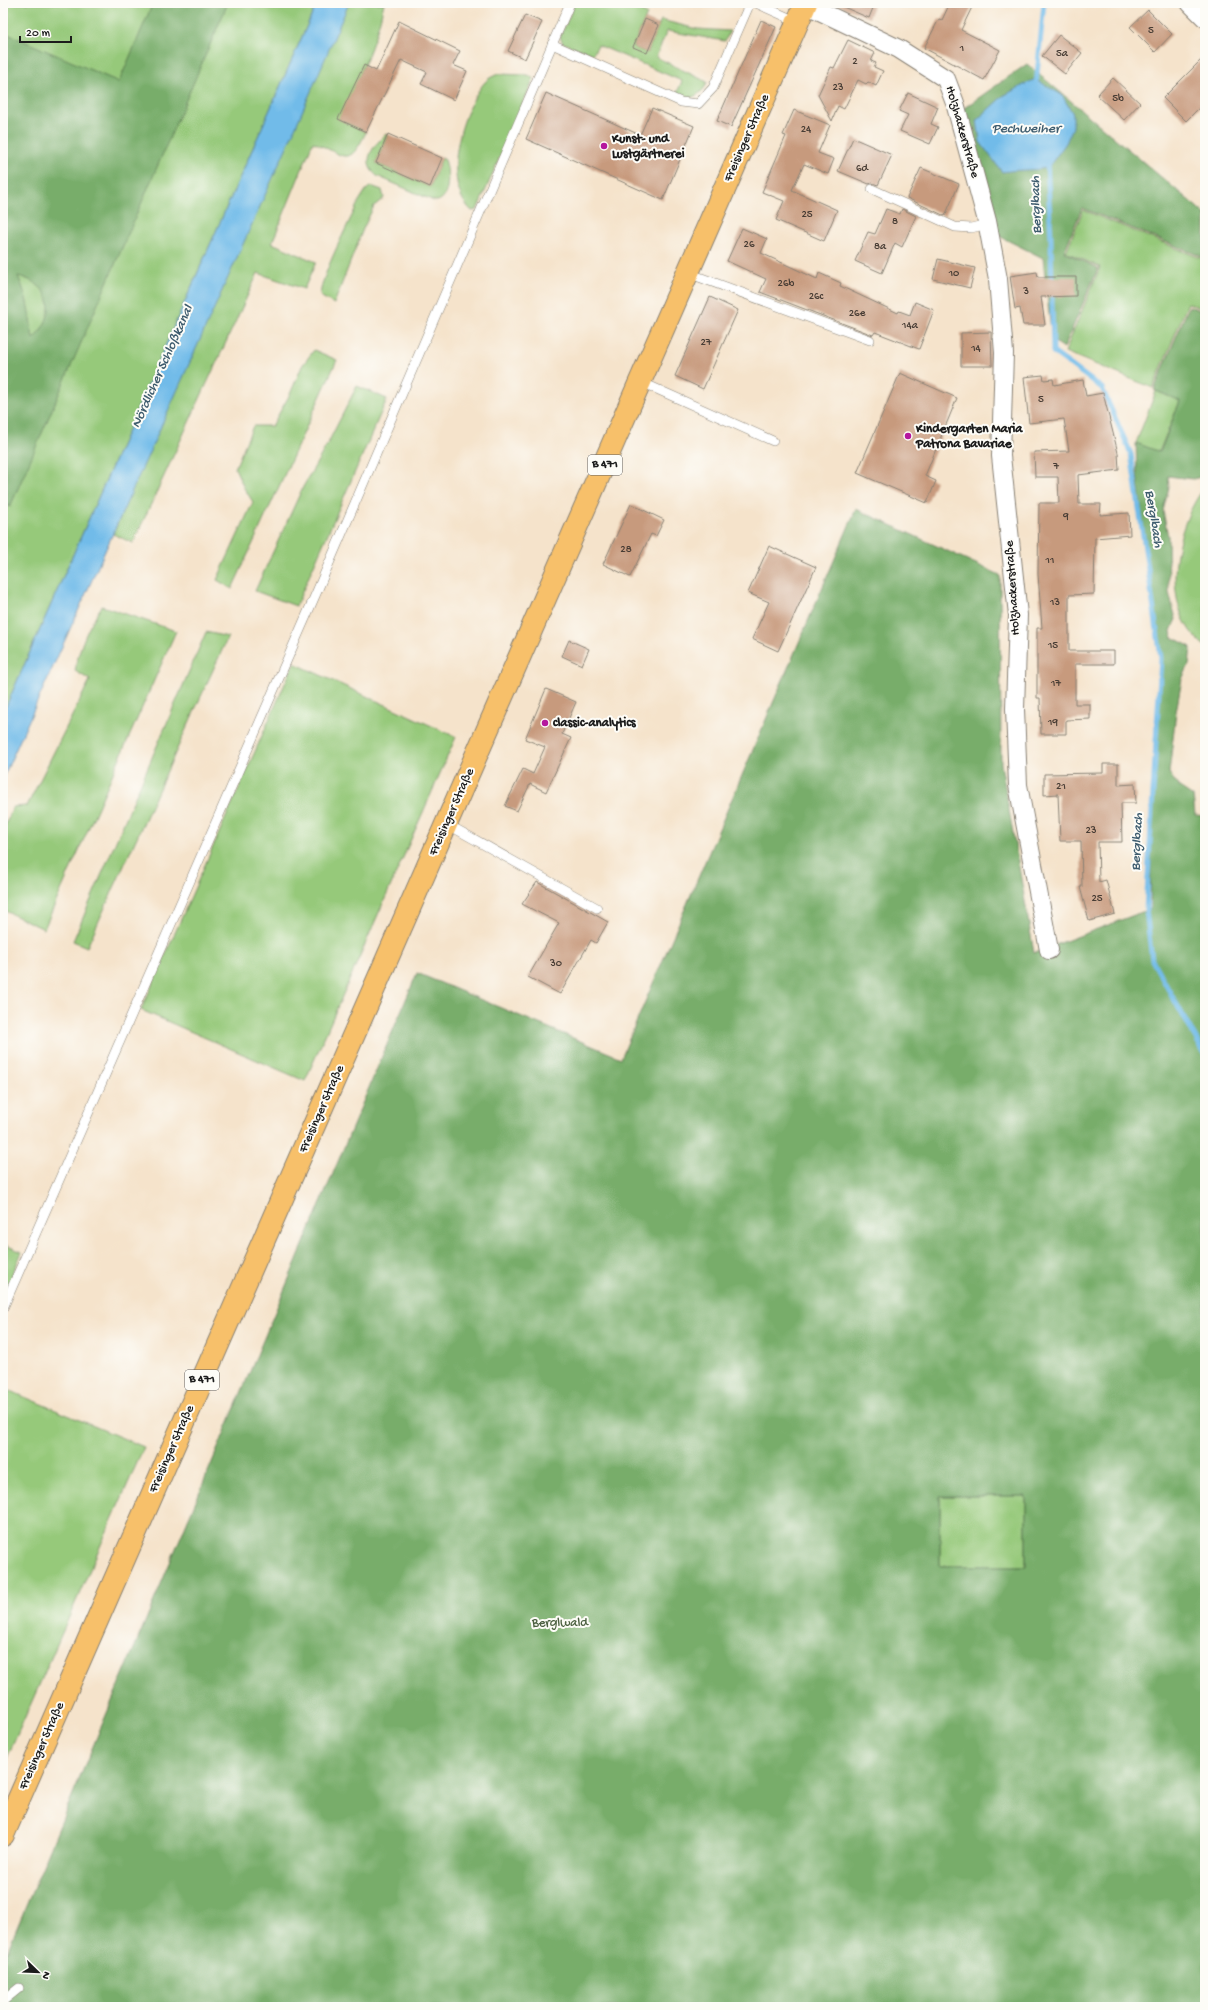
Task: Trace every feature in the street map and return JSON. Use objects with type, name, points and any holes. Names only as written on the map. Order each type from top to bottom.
[{"type":"main road","name":"Freisinger Straße","points":[[3,1835],[803,10]]},
{"type":"street","points":[[1190,3],[1205,18]]},
{"type":"street","name":"Holzhackerstraße","points":[[803,10],[899,49],[946,79],[956,103],[988,224],[998,279],[1004,353],[1001,456],[1018,615],[1015,709],[1018,785],[1049,950]]},
{"type":"lane","points":[[3,1308],[314,596],[570,3]]},
{"type":"lane","points":[[552,44],[681,102],[698,104],[713,88],[750,3]]},
{"type":"lane","points":[[756,3],[803,10]]},
{"type":"lane","points":[[872,190],[955,227],[971,228],[988,224]]},
{"type":"lane","points":[[688,273],[870,340]]},
{"type":"lane","points":[[641,382],[773,441]]},
{"type":"lane","points":[[447,824],[597,908]]},
{"type":"lane","points":[[3,2001],[19,1988]]},
{"type":"green space","points":[[3,3],[317,3],[3,713]]},
{"type":"green space","points":[[153,3],[228,3],[10,507],[3,504],[3,32],[119,82]],"holes":[[[18,276],[30,280],[39,286],[45,294],[49,311],[41,330],[33,339],[27,300]]]},
{"type":"green space","points":[[342,3],[384,3],[381,18],[371,48],[339,119],[366,132],[354,152],[344,156],[313,142],[272,243],[316,262],[304,289],[258,273],[133,543],[113,534]]},
{"type":"green space","points":[[575,3],[620,3],[647,14],[633,47],[647,53],[661,20],[697,29],[730,31],[725,41],[667,31],[656,57],[707,82],[703,90],[695,96],[685,98],[677,93],[682,81],[598,45],[593,54],[563,43],[560,37]]},
{"type":"green space","points":[[1027,64],[1205,214],[1205,258],[1082,208],[1064,252],[1098,268],[1064,348],[1052,340],[1043,258],[987,230],[964,108]]},
{"type":"green space","points":[[498,74],[528,75],[532,77],[533,80],[477,210],[472,211],[462,199],[457,183],[456,165],[458,146],[468,110],[476,94],[486,81]]},
{"type":"green space","points":[[386,134],[388,134],[376,163],[430,187],[442,158],[445,160],[448,178],[446,192],[440,200],[434,201],[377,176],[372,171],[369,165],[370,154]]},
{"type":"green space","points":[[371,186],[382,190],[384,198],[374,206],[363,229],[334,304],[320,296],[325,275],[359,201],[366,190]]},
{"type":"green space","points":[[1083,210],[1205,260],[1205,310],[1188,303],[1153,388],[1065,352],[1100,267],[1066,252]]},
{"type":"green space","name":"Berglwald","points":[[1189,306],[1205,312],[1205,476],[1193,479],[1168,476],[1169,487],[1163,511],[1168,536],[1169,593],[1176,619],[1171,631],[1172,637],[1191,647],[1189,665],[1182,679],[1176,712],[1169,773],[1178,786],[1193,796],[1195,815],[1205,816],[1205,2007],[3,2007],[3,1961],[417,973],[621,1058],[856,509],[1000,575],[1001,764],[1034,953],[1150,909],[1152,806],[1162,660],[1137,474],[1136,443],[1160,452],[1180,401],[1154,390]],"holes":[[[940,1496],[1026,1496],[1026,1566],[940,1566]]]},
{"type":"green space","points":[[314,350],[337,360],[232,589],[217,580],[253,502],[244,488],[235,468],[253,426],[272,426],[290,394],[302,366]]},
{"type":"green space","points":[[357,386],[387,399],[296,606],[255,591],[303,487],[328,443]]},
{"type":"green space","points":[[1156,391],[1180,401],[1159,452],[1136,443]]},
{"type":"green space","points":[[1205,487],[1205,646],[1190,631],[1181,612],[1176,591],[1175,568],[1185,524],[1194,504]]},
{"type":"green space","points":[[102,606],[176,631],[44,929],[3,910],[3,831],[13,807],[27,806],[90,680],[75,671],[85,637],[92,621]]},
{"type":"green space","points":[[206,632],[228,637],[87,947],[73,941]]},
{"type":"green space","points":[[294,663],[456,737],[305,1081],[141,1010]]},
{"type":"green space","points":[[3,1244],[22,1252],[3,1296]]},
{"type":"green space","points":[[3,1388],[144,1447],[3,1767]]},
{"type":"green space","points":[[940,1496],[1026,1496],[1026,1566],[940,1566]]},
{"type":"water","name":"Nördlicher Schloßkanal","points":[[317,3],[349,3],[293,133],[3,778],[3,713]]},
{"type":"water","name":"Pechweiher","points":[[1035,79],[1062,95],[1073,114],[1073,127],[1066,143],[1048,168],[1002,172],[980,142],[977,120],[1003,96]]},
{"type":"building","points":[[834,3],[875,3],[869,18]]},
{"type":"building","points":[[950,3],[974,3],[961,30],[1000,50],[984,80],[924,48],[939,19],[942,20]]},
{"type":"building","points":[[1148,10],[1172,34],[1155,52],[1130,27]]},
{"type":"building","points":[[525,15],[542,22],[525,59],[508,51]]},
{"type":"building","points":[[645,19],[659,25],[647,53],[633,47]]},
{"type":"building","points":[[761,20],[776,27],[731,127],[717,121]]},
{"type":"building","points":[[399,21],[460,51],[453,65],[467,71],[454,100],[421,84],[427,72],[401,60],[366,132],[338,119],[364,65],[376,71]]},
{"type":"building","points":[[1059,35],[1082,53],[1065,74],[1042,56]]},
{"type":"building","points":[[848,40],[875,53],[871,61],[876,63],[874,67],[883,71],[876,86],[868,82],[866,84],[858,80],[844,109],[838,106],[832,121],[818,95],[831,67],[834,68]]},
{"type":"building","points":[[1205,56],[1205,102],[1186,121],[1163,98]]},
{"type":"building","points":[[1113,78],[1140,103],[1124,120],[1097,95]]},
{"type":"building","name":"Kunst- und Lustgärtnerei","points":[[546,93],[640,135],[652,108],[694,126],[663,200],[526,139]]},
{"type":"building","points":[[908,93],[938,107],[931,124],[938,127],[930,144],[900,131],[908,115],[899,111]]},
{"type":"building","points":[[794,110],[830,125],[818,153],[834,159],[828,174],[804,164],[792,190],[837,210],[824,241],[776,220],[784,201],[762,192],[786,136],[783,135]]},
{"type":"building","points":[[388,134],[442,158],[430,187],[376,163]]},
{"type":"building","points":[[853,138],[892,155],[878,185],[872,183],[869,184],[838,171]]},
{"type":"building","points":[[921,168],[959,184],[945,216],[907,198]]},
{"type":"building","points":[[886,209],[900,214],[902,209],[916,216],[902,247],[895,243],[882,273],[855,261],[868,232],[875,234]]},
{"type":"building","points":[[742,228],[767,239],[761,253],[817,279],[819,273],[841,283],[840,286],[898,313],[899,311],[910,315],[915,302],[934,310],[919,349],[875,332],[873,335],[760,292],[766,279],[727,261]]},
{"type":"building","points":[[938,259],[975,268],[970,288],[933,279]]},
{"type":"building","points":[[1037,272],[1038,277],[1076,277],[1076,296],[1041,297],[1045,325],[1023,325],[1020,308],[1015,309],[1010,276]]},
{"type":"building","points":[[710,297],[738,310],[703,389],[675,376]]},
{"type":"building","points":[[991,332],[992,366],[961,366],[961,333]]},
{"type":"building","name":"Kindergarten Maria Patrona Bavariae","points":[[900,373],[957,398],[925,476],[936,481],[927,503],[857,473]]},
{"type":"building","points":[[1043,375],[1044,380],[1053,379],[1054,385],[1083,380],[1086,396],[1103,393],[1118,453],[1119,470],[1078,475],[1079,504],[1101,504],[1100,515],[1129,513],[1130,535],[1095,538],[1094,594],[1069,595],[1069,651],[1114,651],[1114,664],[1075,664],[1075,704],[1090,704],[1090,719],[1066,720],[1066,734],[1041,734],[1040,698],[1037,698],[1037,628],[1042,628],[1038,574],[1039,503],[1059,503],[1058,477],[1035,477],[1034,452],[1069,451],[1064,419],[1029,423],[1024,377]]},
{"type":"building","points":[[631,504],[664,520],[656,536],[651,534],[630,577],[603,564]]},
{"type":"building","points":[[769,546],[816,567],[778,651],[752,639],[769,602],[748,593]]},
{"type":"building","points":[[569,640],[589,649],[582,665],[562,656]]},
{"type":"building","points":[[546,689],[576,702],[562,734],[571,738],[546,792],[530,784],[517,811],[505,806],[523,769],[533,774],[545,747],[525,739]]},
{"type":"building","points":[[1103,764],[1118,764],[1118,785],[1135,784],[1136,803],[1121,803],[1122,842],[1098,842],[1099,882],[1106,880],[1115,914],[1089,921],[1080,887],[1082,887],[1081,841],[1060,841],[1058,794],[1044,795],[1044,774],[1103,773]]},
{"type":"building","points":[[537,882],[608,922],[596,943],[591,940],[560,994],[528,977],[559,923],[522,904]]},
{"type":"waterway","name":"Berglbach","points":[[1036,85],[1044,3]]},
{"type":"waterway","name":"Berglbach","points":[[1047,162],[1051,239],[1053,352],[1102,388],[1131,454],[1161,658],[1146,910],[1152,960],[1205,1055]]},
{"type":"place","name":"Kunst- und Lustgärtnerei","points":[[604,146]]},
{"type":"place","name":"Kindergarten Maria Patrona Bavariae","points":[[908,436]]},
{"type":"place","name":"classic-analytics","points":[[545,723]]}]
